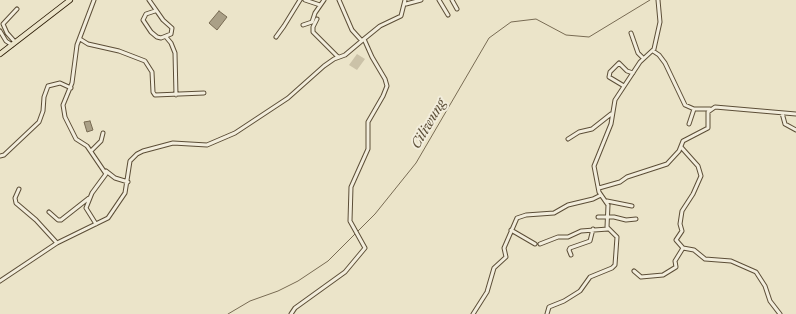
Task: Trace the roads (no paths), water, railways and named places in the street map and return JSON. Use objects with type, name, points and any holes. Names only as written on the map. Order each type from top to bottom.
[{"type":"highway","points":[[0,54],[70,0]]},
{"type":"street","points":[[94,0],[75,53],[70,88],[63,105],[65,117],[76,139],[91,151],[105,170],[115,178],[128,182]]},
{"type":"street","points":[[149,0],[155,10],[173,29],[172,33],[166,37],[160,38],[153,35],[143,20],[145,15],[155,10]]},
{"type":"street","points":[[276,37],[300,0]]},
{"type":"street","points":[[306,0],[320,5]]},
{"type":"street","points":[[303,25],[312,22],[324,0]]},
{"type":"street","points":[[291,314],[295,308],[345,272],[363,253],[365,248],[349,215],[351,187],[368,149],[368,122],[387,86],[385,79],[363,40],[352,30],[339,0]]},
{"type":"street","points":[[0,281],[57,243],[108,218],[125,193],[128,182],[130,162],[136,154],[173,143],[208,145],[235,133],[288,98],[324,66],[338,57],[345,55],[380,26],[401,16],[406,2],[421,0]]},
{"type":"street","points":[[446,0],[440,1],[448,15]]},
{"type":"street","points":[[452,0],[457,9]]},
{"type":"street","points":[[632,206],[607,201],[601,195],[594,166],[611,124],[611,114],[615,100],[643,58],[653,51],[660,22],[658,0]]},
{"type":"street","points":[[13,44],[6,33],[3,24],[17,10]]},
{"type":"street","points":[[317,18],[313,27],[313,32],[338,57]]},
{"type":"street","points":[[0,31],[6,41],[13,44]]},
{"type":"street","points":[[631,33],[638,53],[643,58]]},
{"type":"street","points":[[166,37],[171,43],[175,53],[176,95]]},
{"type":"street","points":[[80,39],[88,44],[145,61],[152,72],[154,94],[176,95],[204,93]]},
{"type":"street","points":[[653,51],[659,55],[667,67],[683,103],[694,109],[710,109],[719,106],[796,114]]},
{"type":"street","points":[[624,86],[610,77],[610,72],[619,63],[627,71],[633,73]]},
{"type":"street","points":[[0,156],[4,155],[39,122],[43,111],[44,97],[48,86],[58,83],[70,88]]},
{"type":"street","points":[[689,124],[694,109]]},
{"type":"street","points":[[599,188],[620,182],[627,177],[666,164],[681,147],[684,141],[708,128],[708,114],[710,109]]},
{"type":"street","points":[[782,113],[786,124],[796,130]]},
{"type":"street","points":[[568,139],[579,132],[592,129],[611,114]]},
{"type":"street","points":[[91,151],[101,140],[103,133]]},
{"type":"street","points":[[681,147],[698,166],[701,176],[693,194],[682,211],[682,233],[676,240],[683,248],[694,250],[707,259],[728,260],[756,272],[765,286],[770,301],[780,314]]},
{"type":"street","points":[[48,212],[61,220],[90,197],[106,175],[105,170]]},
{"type":"street","points":[[19,189],[15,198],[16,203],[36,220],[57,243]]},
{"type":"street","points":[[473,314],[487,292],[494,268],[506,257],[504,248],[516,220],[523,215],[554,213],[568,205],[593,199],[601,195]]},
{"type":"street","points":[[90,197],[86,209],[96,224]]},
{"type":"street","points":[[607,201],[608,229]]},
{"type":"street","points":[[598,217],[626,220],[636,219]]},
{"type":"street","points":[[571,255],[569,250],[570,248],[590,241],[593,229]]},
{"type":"street","points":[[540,244],[558,237],[567,238],[578,232],[593,229],[608,229],[617,238],[614,267],[591,276],[580,291],[564,301],[549,307],[547,314]]},
{"type":"street","points":[[511,230],[535,244]]},
{"type":"street","points":[[634,271],[641,277],[663,275],[676,267],[675,261],[683,248]]},
{"type":"waterway","name":"Ciliwung","points":[[228,314],[250,301],[278,291],[298,281],[328,261],[375,214],[416,163],[489,38],[511,22],[536,19],[566,35],[589,37],[650,0]]}]
